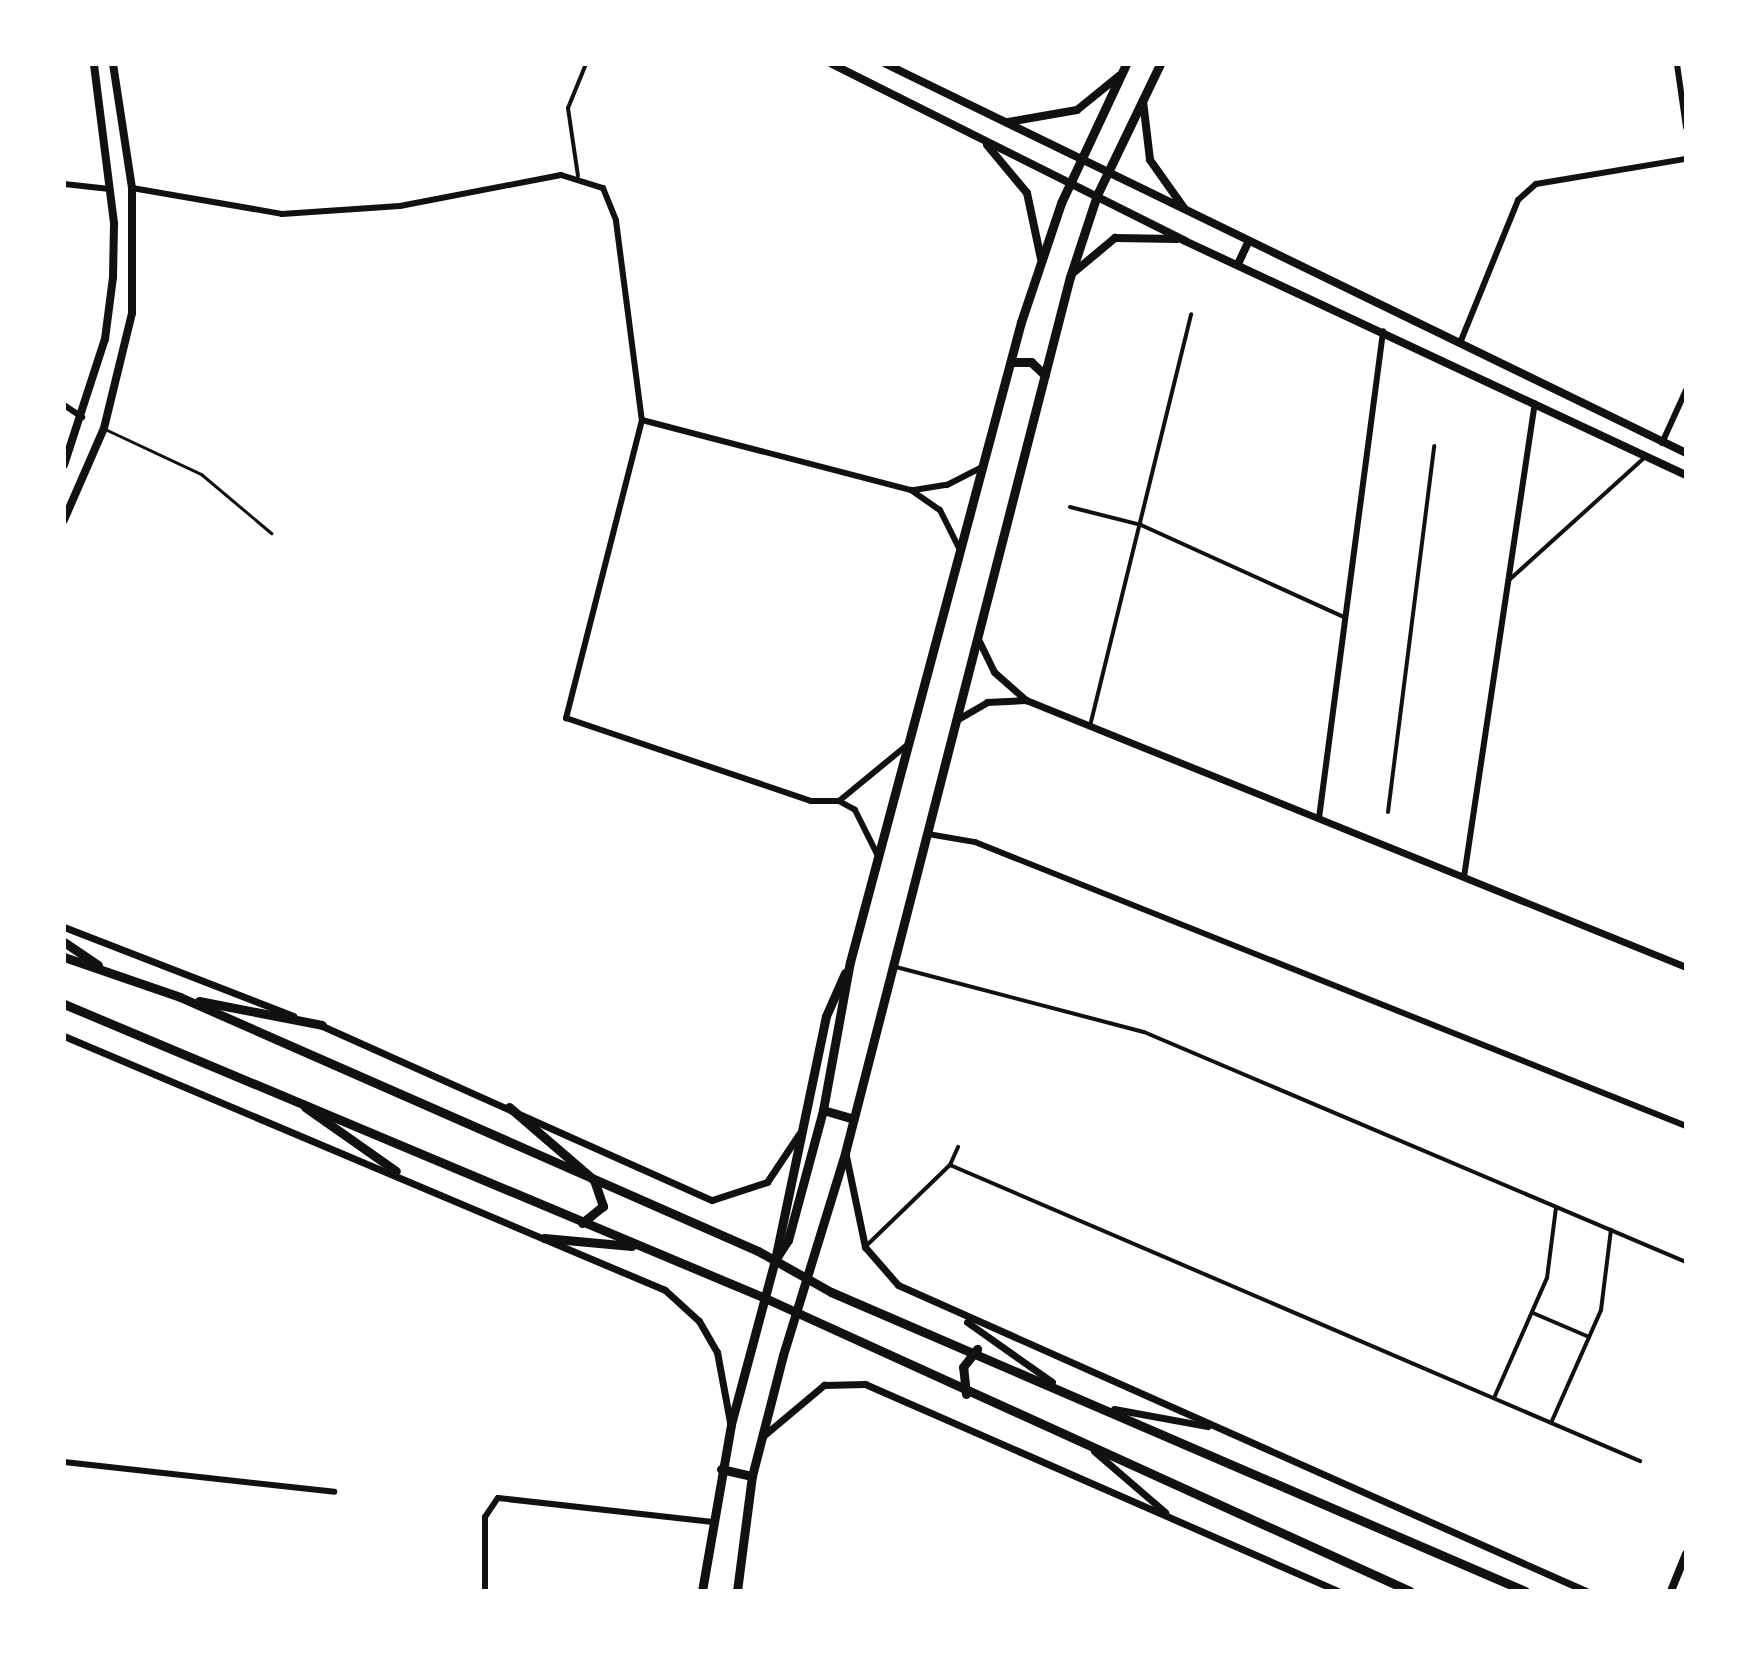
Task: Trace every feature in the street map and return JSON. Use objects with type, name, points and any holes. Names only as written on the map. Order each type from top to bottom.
[{"type":"main road","points":[[64,465],[82,417],[113,277],[110,189],[94,64]]},
{"type":"main road","points":[[64,520],[104,428],[132,313],[132,188],[113,64]]},
{"type":"main road","points":[[832,64],[1071,181],[1185,241],[1686,475]]},
{"type":"main road","points":[[886,64],[1248,243],[1686,453]]},
{"type":"main road","points":[[737,1591],[752,1476],[895,966],[1070,277],[1097,195],[1160,64]]},
{"type":"main road","points":[[1008,122],[1077,110],[1123,69]]},
{"type":"main road","points":[[775,1260],[788,1240],[823,1110],[850,962],[1041,259],[1071,181],[1123,69]]},
{"type":"main road","points":[[1143,98],[1150,160],[1187,212]]},
{"type":"main road","points":[[984,141],[1027,193],[1041,259]]},
{"type":"main road","points":[[1070,277],[1115,238],[1185,241]]},
{"type":"main road","points":[[1238,264],[1248,243]]},
{"type":"main road","points":[[1011,362],[1031,362],[1045,375]]},
{"type":"main road","points":[[64,942],[111,974]]},
{"type":"main road","points":[[64,957],[180,997],[775,1260],[807,1280],[977,1349],[1525,1591]]},
{"type":"main road","points":[[702,1591],[721,1469],[775,1260],[826,1016],[850,962]]},
{"type":"main road","points":[[180,997],[322,1025]]},
{"type":"main road","points":[[64,1004],[289,1095],[582,1223],[765,1298],[795,1318],[1410,1591]]},
{"type":"main road","points":[[289,1095],[396,1171]]},
{"type":"main road","points":[[509,1107],[594,1180],[603,1206],[582,1223]]},
{"type":"main road","points":[[823,1110],[854,1119]]},
{"type":"main road","points":[[544,1238],[645,1247]]},
{"type":"main road","points":[[966,1394],[963,1367],[977,1349]]},
{"type":"main road","points":[[721,1469],[752,1476]]},
{"type":"main road","points":[[1671,1591],[1686,1554]]},
{"type":"street","points":[[578,176],[568,108],[586,64]]},
{"type":"street","points":[[1677,64],[1686,127]]},
{"type":"street","points":[[1460,343],[1518,200],[1536,184],[1686,159]]},
{"type":"street","points":[[132,188],[282,214],[324,213],[578,176],[603,188],[611,201],[642,420],[566,718],[811,801],[839,801],[855,810],[879,860]]},
{"type":"street","points":[[64,184],[110,189]]},
{"type":"street","points":[[1090,726],[1191,314]]},
{"type":"street","points":[[1319,818],[1383,331]]},
{"type":"street","points":[[1662,443],[1686,390]]},
{"type":"street","points":[[1464,877],[1535,403]]},
{"type":"street","points":[[64,405],[82,417]]},
{"type":"street","points":[[642,420],[911,490],[940,510],[960,550]]},
{"type":"street","points":[[1388,812],[1434,446]]},
{"type":"street","points":[[1506,583],[1646,456]]},
{"type":"street","points":[[911,490],[947,485],[984,466]]},
{"type":"street","points":[[1070,507],[1141,525],[1344,617]]},
{"type":"street","points":[[979,641],[994,672],[1026,700],[1686,967]]},
{"type":"street","points":[[958,719],[987,702],[1026,700]]},
{"type":"street","points":[[839,801],[912,740]]},
{"type":"street","points":[[928,834],[975,842],[1686,1126]]},
{"type":"street","points":[[64,927],[322,1025],[712,1200],[767,1182],[799,1134]]},
{"type":"street","points":[[895,966],[1144,1032],[1686,1262]]},
{"type":"street","points":[[64,1036],[396,1171],[683,1304],[717,1352],[731,1424]]},
{"type":"street","points":[[865,1247],[950,1165],[958,1147]]},
{"type":"street","points":[[845,1153],[865,1247],[898,1285],[952,1312],[1586,1591]]},
{"type":"street","points":[[950,1165],[1640,1461]]},
{"type":"street","points":[[1494,1398],[1547,1278],[1556,1207]]},
{"type":"street","points":[[1551,1423],[1601,1310],[1611,1230]]},
{"type":"street","points":[[952,1312],[1052,1382]]},
{"type":"street","points":[[1532,1312],[1589,1337]]},
{"type":"street","points":[[763,1437],[824,1385],[865,1384],[1338,1591]]},
{"type":"street","points":[[1114,1409],[1221,1428]]},
{"type":"street","points":[[1094,1451],[1173,1519]]},
{"type":"street","points":[[64,1462],[334,1492]]},
{"type":"street","points":[[485,1591],[485,1517],[498,1498],[711,1522]]},
{"type":"lane","points":[[104,428],[201,474],[271,533]]}]
